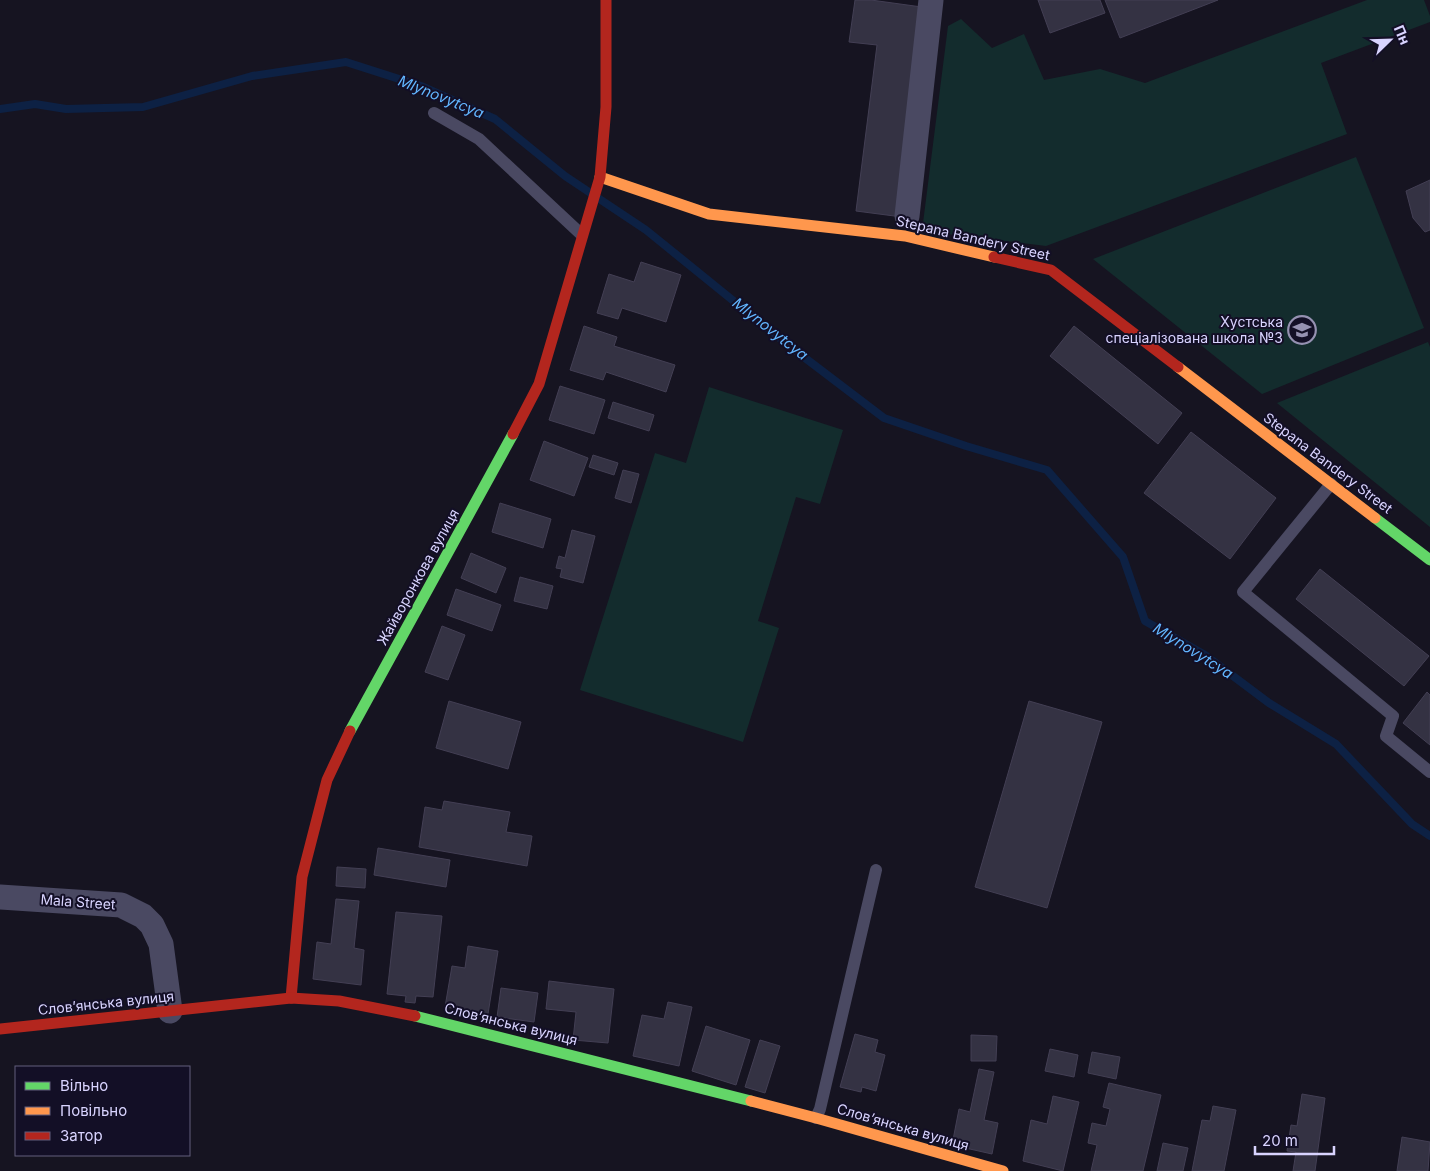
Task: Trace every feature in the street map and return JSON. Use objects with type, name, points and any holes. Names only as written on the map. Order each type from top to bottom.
[{"type":"street","name":"Жайворонкова вулиця","points":[[292,998],[302,876],[328,780],[358,715],[493,473],[539,384],[583,229],[600,177],[606,108],[606,0]]},
{"type":"street","points":[[908,216],[931,0]]},
{"type":"street","name":"Stepana Bandery Street","points":[[600,177],[708,214],[905,236],[1051,270],[1430,560]]},
{"type":"street","name":"Mala Street","points":[[0,897],[122,905],[143,916],[152,925],[161,944],[170,1011]]},
{"type":"street","name":"Словʼянська вулиця","points":[[0,1029],[292,998],[340,1001],[405,1012],[816,1118],[1003,1171]]},
{"type":"lane","points":[[434,113],[479,139],[583,229]]},
{"type":"lane","points":[[1331,484],[1243,592],[1393,716],[1386,736],[1430,772]]},
{"type":"lane","points":[[816,1118],[820,1109],[876,870]]},
{"type":"green space","points":[[1367,0],[1424,0],[1430,16],[1430,22],[1321,63],[1347,134],[1046,246],[922,231],[948,26],[961,19],[992,48],[1024,34],[1044,80],[1100,69],[1145,83]]},
{"type":"green space","points":[[1356,157],[1424,328],[1262,394],[1093,259]]},
{"type":"green space","points":[[1428,342],[1430,347],[1430,527],[1277,403]]},
{"type":"green space","points":[[709,387],[843,430],[820,504],[796,497],[758,621],[779,628],[743,742],[580,690],[655,453],[686,463]]},
{"type":"building","points":[[855,0],[871,0],[929,8],[902,217],[856,211],[877,45],[849,42]]},
{"type":"building","points":[[1038,0],[1100,0],[1105,13],[1050,33]]},
{"type":"building","points":[[1105,0],[1218,0],[1120,38]]},
{"type":"building","points":[[1430,180],[1430,230],[1425,232],[1413,218],[1406,191]]},
{"type":"building","points":[[641,262],[681,275],[666,322],[622,308],[618,319],[597,313],[609,274],[634,282]]},
{"type":"building","points":[[584,326],[617,337],[614,346],[675,365],[666,392],[606,372],[603,380],[570,370]]},
{"type":"building","points":[[1074,326],[1182,413],[1158,444],[1050,356]]},
{"type":"building","points":[[560,386],[605,400],[594,434],[549,420]]},
{"type":"building","points":[[613,402],[654,415],[649,431],[608,418]]},
{"type":"building","points":[[1191,432],[1276,498],[1230,559],[1144,493]]},
{"type":"building","points":[[544,441],[588,458],[574,496],[530,480]]},
{"type":"building","points":[[593,455],[618,463],[614,475],[589,467]]},
{"type":"building","points":[[623,470],[639,474],[631,503],[615,498]]},
{"type":"building","points":[[500,503],[551,519],[543,548],[492,532]]},
{"type":"building","points":[[572,530],[595,536],[583,583],[560,577],[562,569],[556,568],[559,556],[565,558]]},
{"type":"building","points":[[471,553],[506,568],[496,593],[461,578]]},
{"type":"building","points":[[1320,569],[1429,656],[1404,686],[1296,599]]},
{"type":"building","points":[[520,577],[553,586],[547,609],[514,601]]},
{"type":"building","points":[[456,589],[501,605],[492,631],[447,615]]},
{"type":"building","points":[[442,626],[465,635],[448,680],[425,672]]},
{"type":"building","points":[[1427,692],[1430,695],[1430,745],[1403,723]]},
{"type":"building","points":[[449,701],[521,722],[508,769],[436,748]]},
{"type":"building","points":[[1029,701],[1102,722],[1047,908],[975,887]]},
{"type":"building","points":[[444,801],[510,812],[506,832],[532,836],[527,866],[419,847],[425,807],[442,810]]},
{"type":"building","points":[[378,848],[450,860],[446,887],[374,875]]},
{"type":"building","points":[[337,867],[366,869],[365,888],[336,886]]},
{"type":"building","points":[[336,899],[359,901],[354,948],[364,950],[361,985],[313,979],[317,942],[331,944]]},
{"type":"building","points":[[396,912],[442,916],[433,997],[416,996],[415,1003],[405,1002],[406,996],[387,994]]},
{"type":"building","points":[[468,946],[498,951],[488,1014],[445,1007],[452,966],[465,968]]},
{"type":"building","points":[[549,981],[614,989],[608,1043],[573,1040],[576,1012],[546,1009]]},
{"type":"building","points":[[501,988],[538,993],[534,1022],[497,1017]]},
{"type":"building","points":[[668,1002],[692,1007],[679,1066],[633,1056],[642,1015],[664,1019]]},
{"type":"building","points":[[706,1026],[750,1040],[736,1085],[692,1071]]},
{"type":"building","points":[[855,1034],[878,1040],[875,1052],[885,1055],[876,1091],[862,1087],[861,1092],[840,1087]]},
{"type":"building","points":[[971,1035],[997,1036],[996,1061],[971,1061]]},
{"type":"building","points":[[760,1040],[780,1046],[765,1093],[745,1087]]},
{"type":"building","points":[[1050,1049],[1078,1055],[1074,1077],[1045,1071]]},
{"type":"building","points":[[1092,1052],[1120,1057],[1116,1079],[1088,1073]]},
{"type":"building","points":[[979,1069],[994,1072],[984,1120],[998,1123],[992,1154],[952,1145],[959,1109],[970,1112]]},
{"type":"building","points":[[1109,1083],[1161,1095],[1143,1171],[1091,1171],[1097,1145],[1088,1143],[1092,1123],[1106,1126],[1110,1109],[1103,1107]]},
{"type":"building","points":[[1302,1094],[1325,1098],[1315,1171],[1293,1171],[1296,1152],[1287,1151],[1291,1125],[1297,1126]]},
{"type":"building","points":[[1053,1096],[1079,1102],[1063,1171],[1023,1161],[1031,1120],[1047,1124]]},
{"type":"building","points":[[1213,1106],[1236,1110],[1224,1171],[1192,1171],[1202,1120],[1210,1121]]},
{"type":"building","points":[[1402,1137],[1430,1142],[1428,1171],[1397,1171]]},
{"type":"building","points":[[1163,1143],[1188,1148],[1183,1171],[1157,1171]]},
{"type":"waterway","name":"Mlynovytcya","points":[[0,109],[35,104],[66,109],[143,107],[252,76],[346,62],[421,86],[495,119],[565,176],[646,230],[788,345],[884,418],[966,446],[1047,470],[1123,557],[1145,621],[1205,655],[1269,703],[1336,744],[1412,824],[1430,836]]},
{"type":"traffic: fast","points":[[350,731],[513,434]]},
{"type":"traffic: fast","points":[[1375,518],[1430,560]]},
{"type":"traffic: fast","points":[[415,1016],[751,1101]]},
{"type":"traffic: slow","points":[[600,177],[709,214],[905,236],[994,257]]},
{"type":"traffic: slow","points":[[1178,367],[1375,518]]},
{"type":"traffic: slow","points":[[751,1101],[1003,1171]]},
{"type":"traffic: jam","points":[[513,434],[539,384],[600,177],[606,107],[606,0]]},
{"type":"traffic: jam","points":[[994,257],[1051,270],[1178,367]]},
{"type":"traffic: jam","points":[[291,998],[302,877],[327,780],[350,731]]},
{"type":"traffic: jam","points":[[0,1029],[291,998],[339,1001],[415,1016]]},
{"type":"place","name":"Хустська спеціалізована школа №3","points":[[1302,330]]}]
